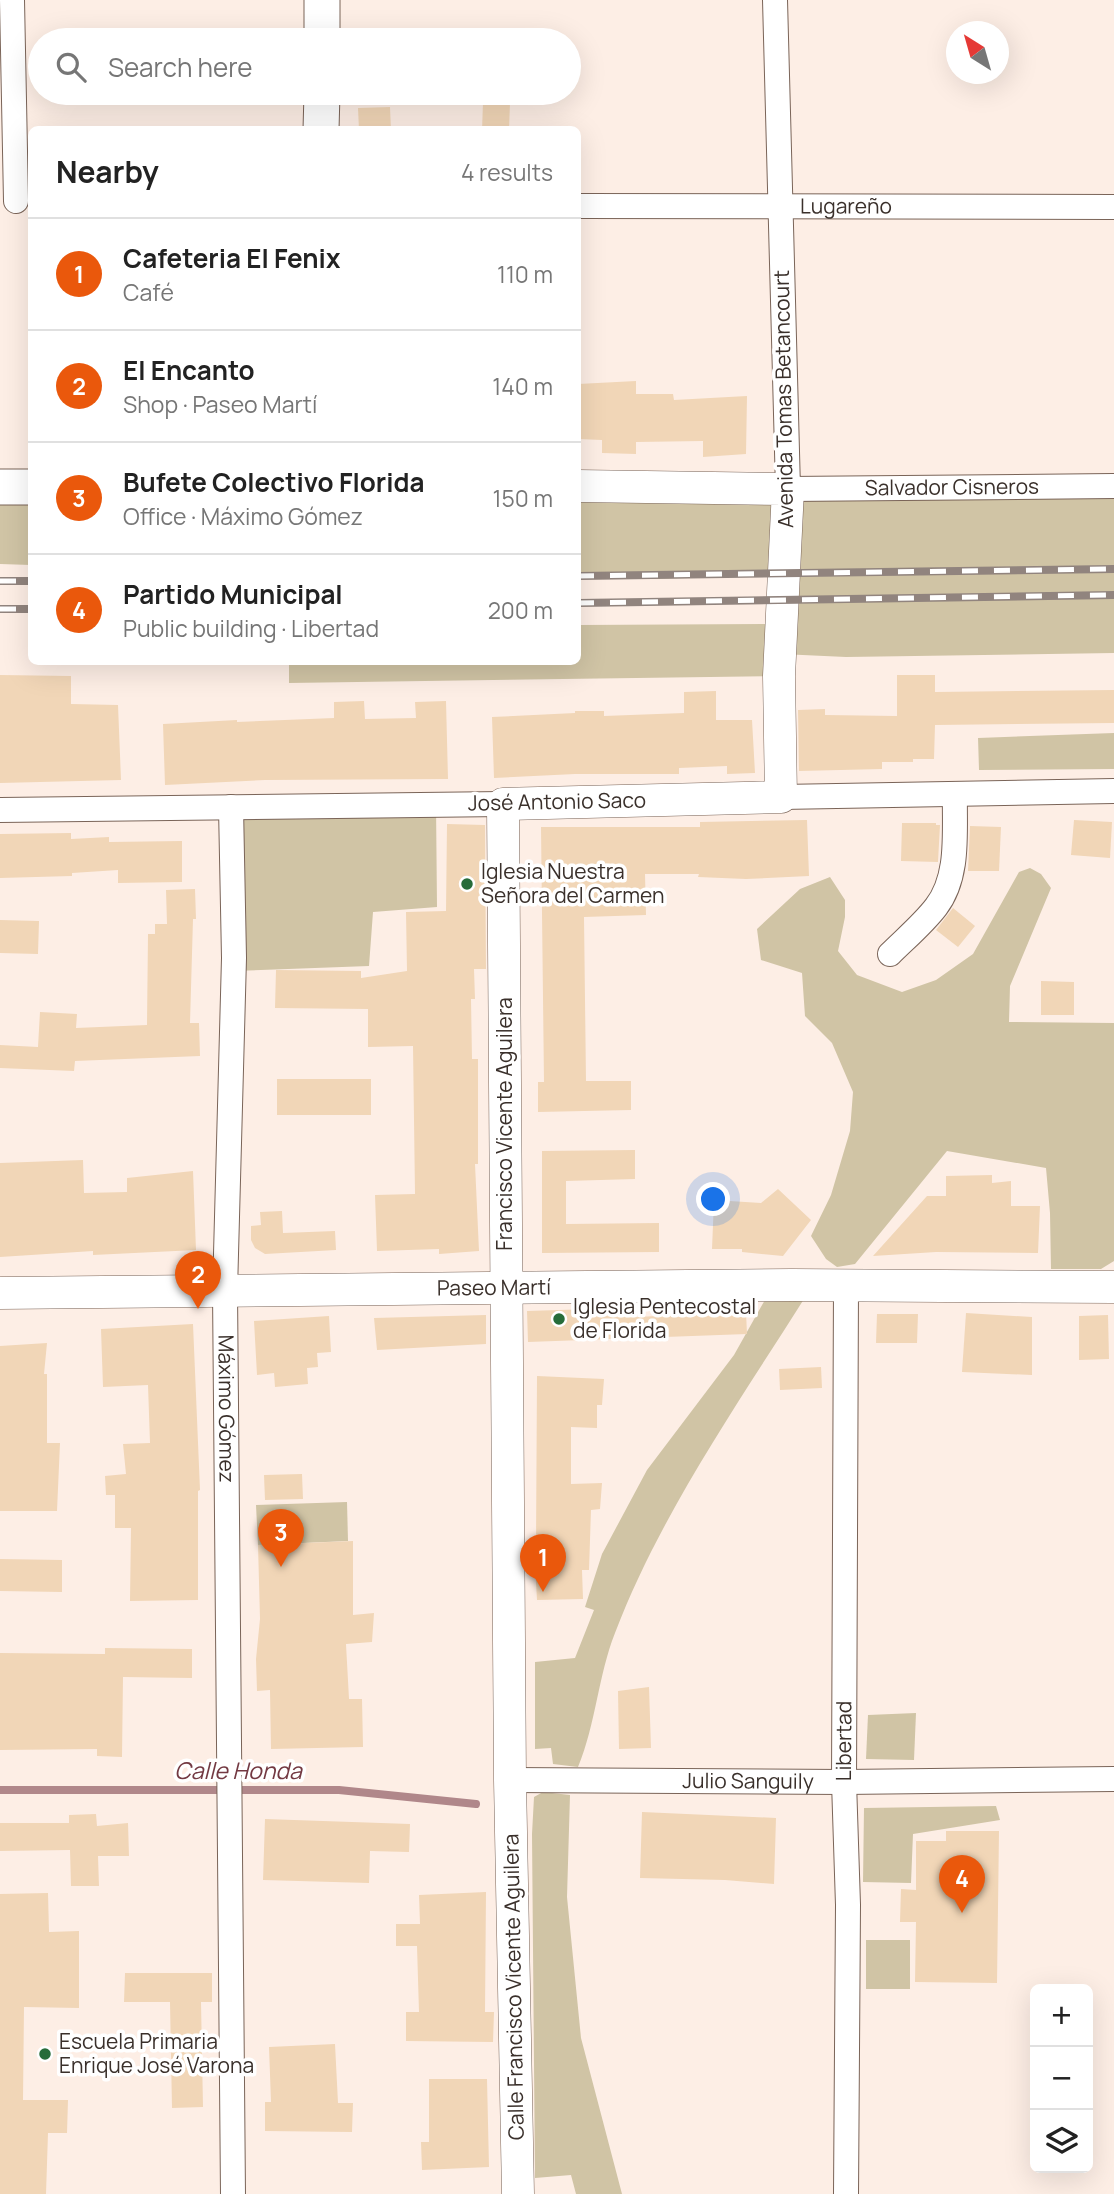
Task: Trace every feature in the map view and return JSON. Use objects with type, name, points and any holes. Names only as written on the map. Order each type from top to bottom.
[{"type":"main road","points":[[322,0],[322,28]]},
{"type":"main road","points":[[321,105],[321,126]]},
{"type":"main road","points":[[0,487],[28,486]]},
{"type":"street","points":[[12,0],[16,201]]},
{"type":"street","name":"Avenida Tomas Betancourt","points":[[775,0],[788,489],[779,676],[781,797]]},
{"type":"street","name":"Lugareño","points":[[581,206],[1114,207]]},
{"type":"street","points":[[581,486],[788,489]]},
{"type":"street","name":"Salvador Cisneros","points":[[788,489],[1114,486]]},
{"type":"street","name":"José Antonio Saco","points":[[0,810],[503,804],[1114,791]]},
{"type":"street","points":[[890,954],[937,906],[949,884],[953,866],[955,794]]},
{"type":"street","name":"Francisco Vicente Aguilera","points":[[503,804],[510,1780]]},
{"type":"street","name":"Máximo Gómez","points":[[231,807],[234,958],[225,1291],[233,2194]]},
{"type":"street","name":"Paseo Martí","points":[[0,1293],[846,1286],[1114,1287]]},
{"type":"street","name":"Libertad","points":[[846,1286],[846,2194]]},
{"type":"street","name":"Julio Sanguily","points":[[510,1780],[844,1783],[1114,1779]]},
{"type":"street","name":"Calle Francisco Vicente Aguilera","points":[[510,1780],[518,2194]]},
{"type":"shaded area","points":[[1114,481],[1114,653],[846,657],[781,654],[779,676],[289,683],[289,665],[581,665],[581,625],[779,624],[785,575],[655,579],[581,577],[581,486]]},
{"type":"shaded area","points":[[0,487],[28,487],[28,565],[0,564]]},
{"type":"shaded area","points":[[1114,733],[1114,769],[979,770],[978,738]]},
{"type":"shaded area","points":[[436,804],[437,907],[373,912],[369,966],[233,971],[231,807]]},
{"type":"shaded area","points":[[1030,868],[1041,874],[1051,888],[1010,986],[1009,1022],[1114,1023],[1114,1261],[1101,1269],[1051,1269],[1046,1168],[947,1151],[855,1264],[837,1267],[826,1259],[811,1236],[831,1195],[850,1131],[853,1092],[832,1043],[805,1016],[802,973],[761,960],[757,929],[800,889],[830,877],[845,900],[845,917],[838,951],[857,975],[902,992],[936,980],[973,954],[1019,872]]},
{"type":"shaded area","points":[[766,1298],[804,1299],[701,1462],[633,1589],[609,1649],[589,1734],[578,1767],[553,1764],[551,1748],[535,1749],[535,1662],[575,1658],[594,1610],[585,1607],[602,1554],[647,1470],[734,1355]]},
{"type":"shaded area","points":[[347,1502],[348,1541],[258,1545],[256,1505]]},
{"type":"shaded area","points":[[916,1713],[914,1760],[866,1759],[868,1715]]},
{"type":"shaded area","points":[[543,1792],[570,1795],[567,1897],[581,2038],[622,2194],[576,2194],[571,2175],[535,2178],[532,1834],[534,1797]]},
{"type":"shaded area","points":[[996,1806],[1000,1820],[913,1834],[911,1883],[863,1882],[864,1808]]},
{"type":"shaded area","points":[[866,1940],[910,1940],[910,1989],[866,1989]]},
{"type":"building","points":[[483,105],[510,105],[509,126],[482,126]]},
{"type":"building","points":[[390,107],[391,126],[359,126],[358,108]]},
{"type":"building","points":[[636,381],[636,394],[673,394],[674,400],[747,396],[746,454],[703,457],[703,441],[636,442],[636,454],[602,453],[602,440],[581,439],[581,384]]},
{"type":"building","points":[[0,675],[71,676],[71,704],[118,705],[121,780],[0,783]]},
{"type":"building","points":[[897,675],[935,675],[935,692],[1114,690],[1114,723],[935,725],[934,759],[882,762],[882,769],[799,771],[798,710],[825,709],[825,715],[897,716]]},
{"type":"building","points":[[716,691],[716,720],[752,720],[755,773],[727,774],[727,766],[679,768],[679,774],[575,774],[494,778],[492,717],[575,711],[604,711],[604,716],[684,713],[684,692]]},
{"type":"building","points":[[364,701],[365,719],[416,718],[415,702],[446,701],[448,779],[265,780],[165,785],[163,724],[334,718],[334,702]]},
{"type":"building","points":[[807,820],[809,876],[746,879],[698,877],[699,874],[645,874],[646,915],[584,917],[586,1081],[631,1081],[631,1110],[538,1112],[538,1082],[544,1082],[541,827],[700,827],[700,822]]},
{"type":"building","points":[[1074,820],[1112,822],[1110,858],[1071,855]]},
{"type":"building","points":[[902,823],[940,825],[938,862],[901,861]]},
{"type":"building","points":[[447,824],[485,825],[486,969],[474,969],[475,999],[471,999],[472,1059],[478,1059],[478,1164],[475,1164],[479,1251],[439,1254],[439,1249],[377,1251],[375,1195],[415,1194],[413,1046],[368,1047],[368,1009],[275,1008],[276,970],[361,971],[361,978],[407,971],[406,912],[446,911]]},
{"type":"building","points":[[970,826],[1001,827],[999,871],[968,871]]},
{"type":"building","points":[[71,833],[71,839],[109,837],[109,842],[182,841],[182,882],[118,883],[118,870],[72,873],[72,876],[0,878],[0,834]]},
{"type":"building","points":[[195,889],[196,919],[193,919],[190,1023],[199,1023],[200,1056],[75,1061],[74,1071],[0,1068],[0,1045],[38,1047],[40,1012],[77,1014],[76,1028],[147,1025],[148,934],[155,934],[155,924],[167,924],[166,890]]},
{"type":"building","points":[[953,908],[975,926],[958,947],[936,930]]},
{"type":"building","points":[[0,920],[39,921],[38,954],[0,953]]},
{"type":"building","points":[[1041,981],[1074,982],[1074,1015],[1041,1015]]},
{"type":"building","points":[[277,1079],[371,1079],[371,1115],[277,1115]]},
{"type":"building","points":[[635,1150],[635,1179],[566,1181],[566,1224],[659,1223],[659,1252],[542,1253],[542,1151]]},
{"type":"building","points":[[83,1160],[84,1193],[127,1192],[127,1178],[193,1171],[196,1250],[93,1255],[93,1251],[0,1257],[0,1163]]},
{"type":"building","points":[[992,1175],[992,1183],[1011,1181],[1011,1206],[1040,1206],[1038,1253],[936,1252],[873,1256],[927,1196],[946,1196],[946,1176]]},
{"type":"building","points":[[778,1189],[811,1220],[783,1256],[742,1252],[742,1249],[712,1249],[714,1200],[761,1203]]},
{"type":"building","points":[[282,1211],[283,1233],[335,1231],[336,1250],[265,1254],[255,1248],[251,1240],[251,1226],[261,1225],[260,1212]]},
{"type":"building","points":[[591,1309],[591,1313],[636,1311],[636,1317],[746,1312],[747,1334],[528,1342],[527,1311]]},
{"type":"building","points":[[966,1313],[1032,1317],[1032,1375],[962,1372]]},
{"type":"building","points":[[877,1314],[918,1314],[917,1343],[876,1343]]},
{"type":"building","points":[[486,1315],[486,1344],[377,1350],[374,1318]]},
{"type":"building","points":[[1108,1315],[1109,1359],[1079,1360],[1079,1316]]},
{"type":"building","points":[[329,1316],[331,1352],[317,1353],[318,1367],[307,1368],[308,1384],[275,1387],[274,1373],[257,1375],[254,1321]]},
{"type":"building","points":[[193,1324],[200,1490],[198,1600],[130,1601],[131,1528],[115,1528],[115,1495],[106,1495],[105,1476],[126,1474],[123,1444],[150,1443],[148,1385],[103,1387],[101,1329]]},
{"type":"building","points":[[47,1343],[44,1374],[47,1374],[47,1443],[60,1443],[57,1511],[0,1511],[0,1346]]},
{"type":"building","points":[[821,1367],[822,1388],[780,1390],[779,1369]]},
{"type":"building","points":[[537,1376],[604,1379],[602,1405],[597,1405],[597,1428],[571,1427],[571,1484],[602,1483],[600,1509],[591,1510],[589,1570],[582,1570],[583,1599],[537,1600],[534,1547]]},
{"type":"building","points":[[302,1474],[303,1499],[265,1500],[264,1475]]},
{"type":"building","points":[[353,1541],[353,1615],[374,1613],[372,1642],[346,1644],[349,1699],[362,1699],[363,1747],[271,1749],[270,1690],[257,1691],[256,1659],[260,1619],[258,1545]]},
{"type":"building","points":[[0,1559],[62,1560],[62,1592],[0,1591]]},
{"type":"building","points":[[105,1648],[192,1649],[192,1678],[123,1677],[122,1757],[97,1756],[97,1749],[0,1750],[0,1653],[105,1654]]},
{"type":"building","points":[[649,1687],[651,1748],[619,1749],[618,1691]]},
{"type":"building","points":[[642,1812],[776,1818],[774,1884],[640,1878]]},
{"type":"building","points":[[96,1814],[97,1826],[128,1823],[129,1856],[98,1856],[99,1886],[71,1886],[70,1850],[0,1851],[0,1823],[69,1823],[69,1815]]},
{"type":"building","points":[[265,1819],[410,1824],[409,1852],[370,1851],[369,1883],[263,1880]]},
{"type":"building","points":[[946,1831],[999,1831],[997,1983],[915,1982],[916,1922],[900,1922],[901,1889],[916,1890],[916,1841],[946,1841]]},
{"type":"building","points":[[486,1892],[485,2012],[494,2012],[493,2042],[406,2041],[406,2012],[419,2012],[417,1946],[396,1946],[396,1924],[420,1924],[419,1895]]},
{"type":"building","points":[[48,1893],[49,1932],[79,1931],[79,2008],[24,2007],[23,2100],[68,2100],[67,2133],[48,2133],[46,2194],[0,2194],[0,1894]]},
{"type":"building","points":[[125,1973],[212,1973],[212,2002],[201,2002],[203,2107],[172,2108],[170,2002],[124,2002]]},
{"type":"building","points":[[335,2044],[338,2103],[353,2103],[352,2132],[265,2131],[265,2102],[271,2102],[269,2047]]},
{"type":"building","points":[[429,2079],[487,2079],[489,2167],[422,2170],[421,2142],[429,2142]]},
{"type":"waterway","name":"Calle Honda","points":[[0,1790],[339,1790],[476,1804]]},
{"type":"railway","points":[[581,576],[1114,569]]},
{"type":"railway","points":[[0,581],[28,581]]},
{"type":"railway","points":[[581,603],[1114,595]]},
{"type":"railway","points":[[0,609],[28,609]]},
{"type":"place","name":"Iglesia Nuestra Señora del Carmen","points":[[467,884]]},
{"type":"place","name":"El Encanto","points":[[198,1309]]},
{"type":"place","name":"Iglesia Pentecostal de Florida","points":[[559,1319]]},
{"type":"place","name":"Bufete Colectivo Florida","points":[[281,1567]]},
{"type":"place","name":"Cafeteria El Fenix","points":[[543,1592]]},
{"type":"place","name":"Partido Municipal","points":[[962,1913]]},
{"type":"place","name":"Escuela Primaria Enrique José Varona","points":[[45,2054]]}]
